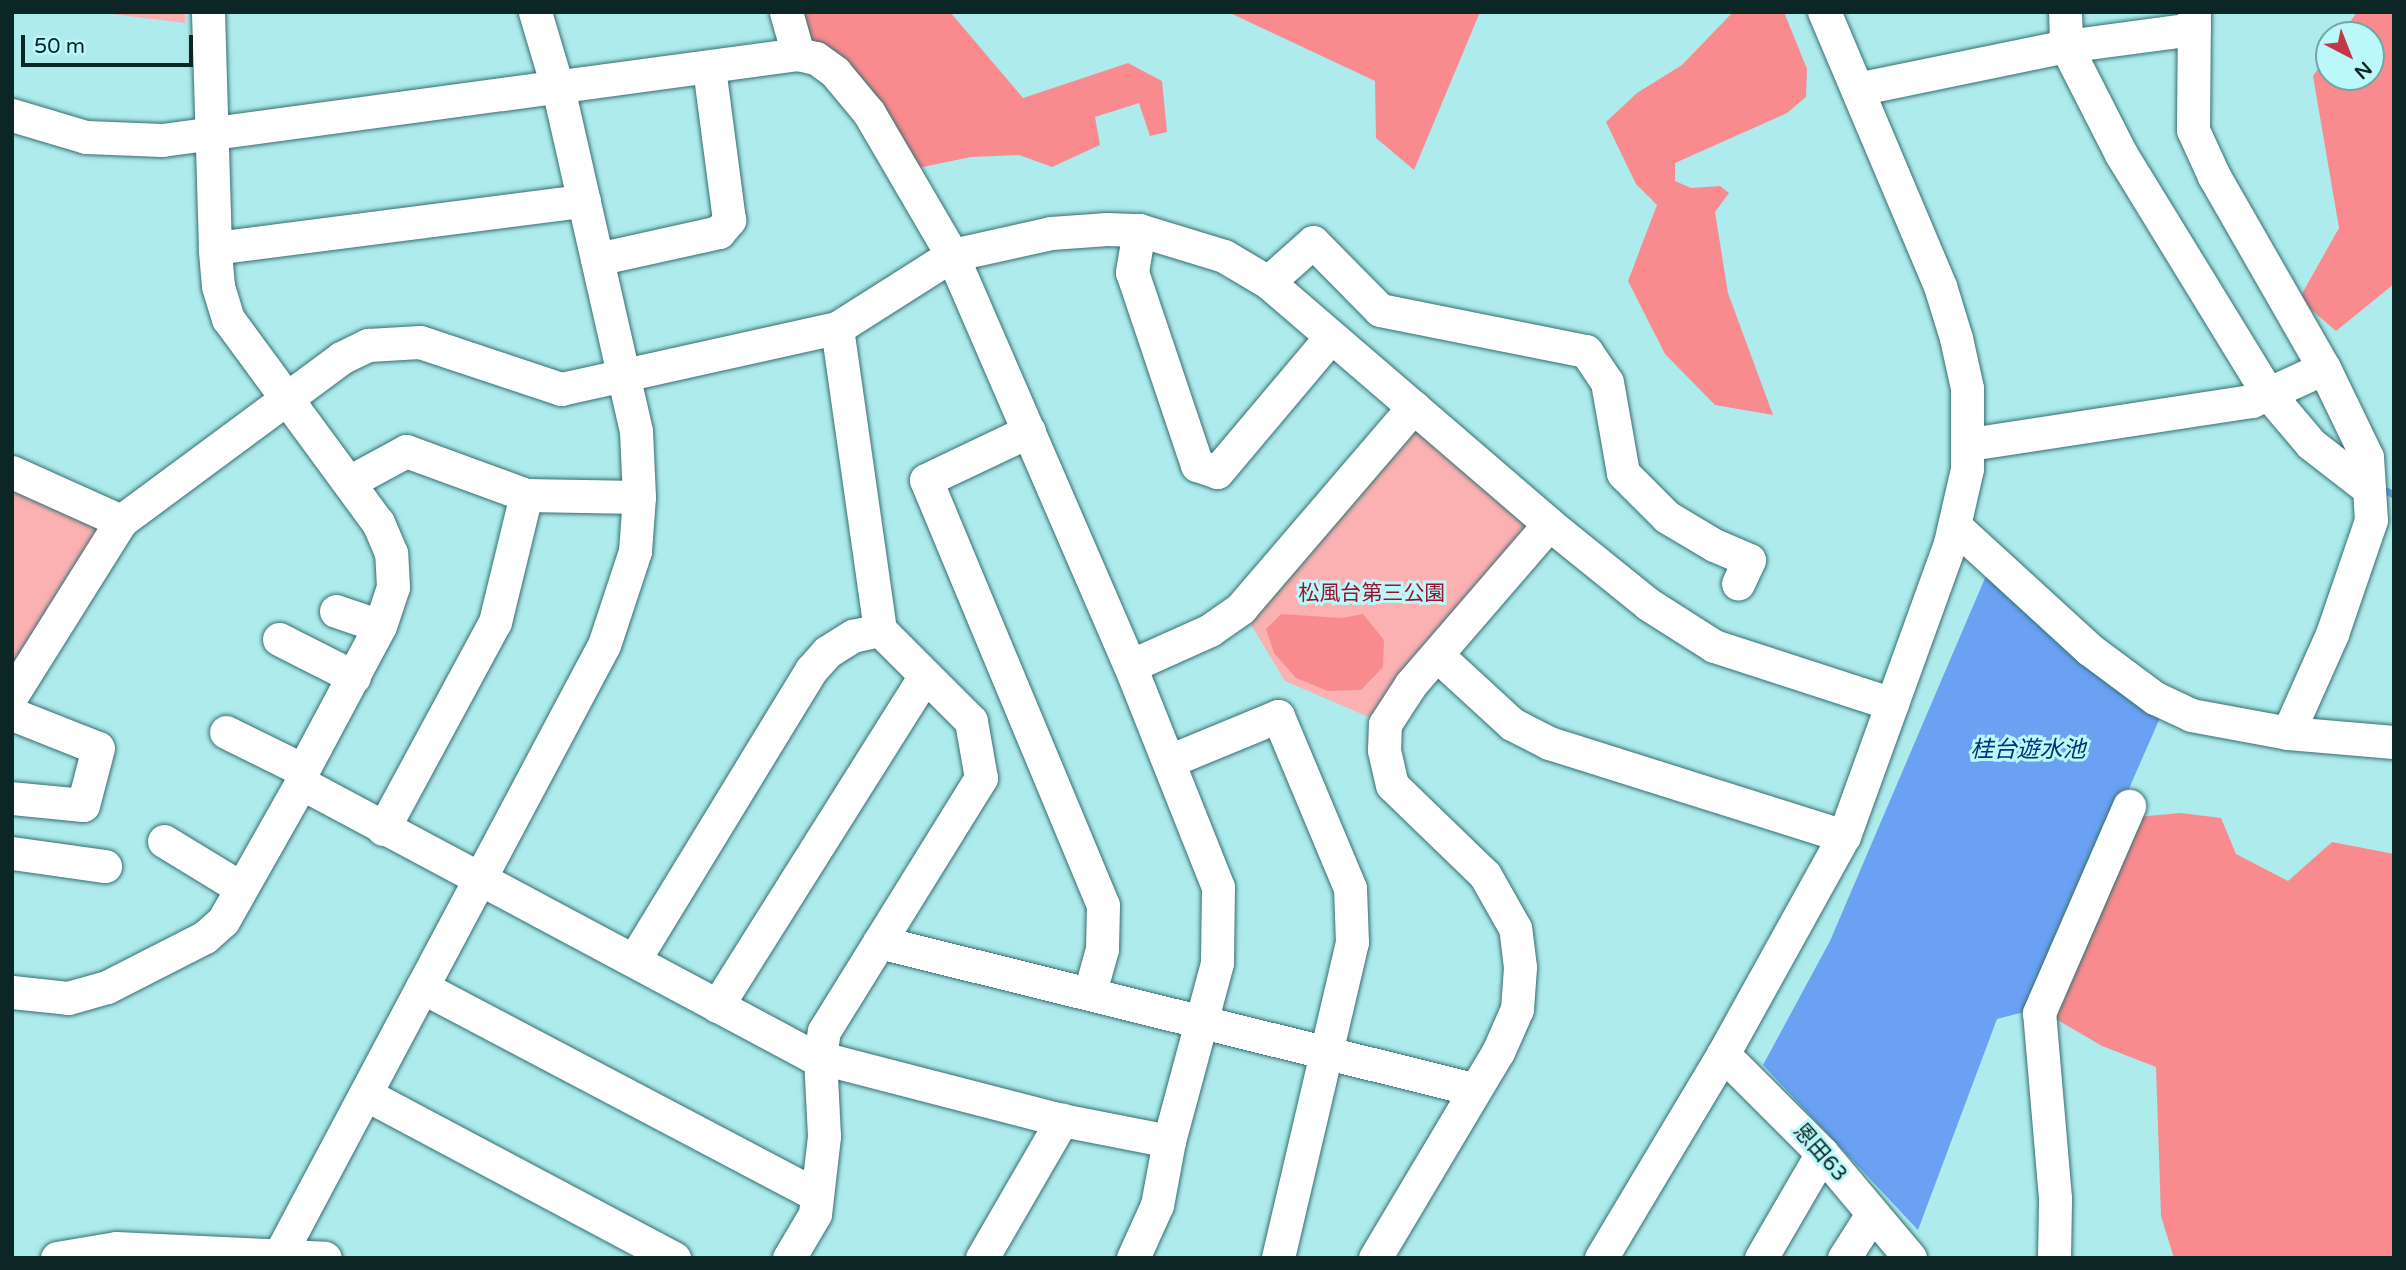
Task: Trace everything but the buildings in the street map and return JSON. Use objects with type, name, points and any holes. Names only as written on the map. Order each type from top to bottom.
[{"type":"street","points":[[12,992],[68,998],[107,987],[205,937],[223,921],[380,626],[393,587],[391,553],[378,523],[288,397],[228,319],[218,286],[215,248],[208,135],[208,12]]},
{"type":"street","points":[[280,1254],[367,1095],[604,645],[635,551],[639,497],[636,431],[584,201],[535,12]]},
{"type":"street","points":[[786,12],[798,54]]},
{"type":"street","points":[[1601,1258],[1723,1054],[1844,836],[1956,527],[1969,444],[1967,388],[1952,325],[1824,12]]},
{"type":"street","points":[[2065,12],[2066,46],[2121,153],[2267,392],[2311,444],[2370,489]]},
{"type":"street","points":[[1857,89],[2194,21],[2193,130],[2220,187],[2360,436],[2370,489],[2371,520],[2356,566],[2332,634],[2288,733]]},
{"type":"street","points":[[12,115],[86,137],[123,142],[208,135],[798,54],[816,58],[835,72],[857,97],[952,255],[1130,666],[1218,887],[1217,963],[1199,1021],[1169,1141],[1157,1205],[1133,1258]]},
{"type":"street","points":[[597,260],[719,232],[729,220],[709,68]]},
{"type":"street","points":[[215,248],[584,201]]},
{"type":"street","points":[[1139,230],[1132,272],[1197,465],[1217,472],[1330,338]]},
{"type":"street","points":[[12,695],[121,521],[341,358],[368,345],[398,340],[420,342],[561,389],[837,328],[952,255],[1051,233],[1139,230],[1224,256],[1268,282],[1549,524],[1648,604],[1714,646],[1892,704]]},
{"type":"street","points":[[1268,282],[1313,242],[1380,310],[1586,351],[1607,382],[1623,473],[1667,517],[1714,545],[1749,559],[1738,584]]},
{"type":"street","points":[[789,1258],[815,1214],[824,1136],[820,1058],[824,1031],[981,778],[971,721],[924,677],[880,630],[837,328]]},
{"type":"street","points":[[1969,444],[2252,401],[2267,392],[2324,369]]},
{"type":"street","points":[[1130,666],[1210,630],[1241,608],[1413,407]]},
{"type":"street","points":[[1029,431],[926,480],[1104,905],[1101,949],[1090,992]]},
{"type":"street","points":[[349,482],[406,451],[526,495],[639,497]]},
{"type":"street","points":[[12,472],[121,521]]},
{"type":"street","points":[[383,829],[495,622],[526,495]]},
{"type":"street","points":[[1375,1258],[1473,1089],[1498,1052],[1517,1009],[1520,967],[1515,928],[1485,874],[1392,785],[1384,750],[1385,724],[1411,684],[1438,656],[1549,524]]},
{"type":"street","points":[[1956,527],[2050,615],[2138,687],[2191,715],[2288,733],[2394,742]]},
{"type":"street","points":[[336,611],[380,626]]},
{"type":"street","points":[[634,960],[811,670],[827,652],[853,636],[880,630]]},
{"type":"street","points":[[279,639],[354,677]]},
{"type":"street","points":[[1438,656],[1512,724],[1549,743],[1844,836]]},
{"type":"street","points":[[717,1006],[924,677]]},
{"type":"street","points":[[12,713],[98,748],[83,805],[12,798]]},
{"type":"street","points":[[1169,761],[1278,716],[1350,888],[1352,942],[1278,1258]]},
{"type":"street","points":[[226,732],[383,829],[478,882],[820,1058],[1062,1120],[1169,1141]]},
{"type":"street","points":[[2054,1258],[2055,1198],[2039,1013],[2129,806]]},
{"type":"street","points":[[164,841],[241,888]]},
{"type":"street","points":[[12,853],[105,866]]},
{"type":"street","points":[[879,942],[1090,992],[1473,1089]]},
{"type":"street","points":[[422,987],[816,1195]]},
{"type":"street","name":"恩田63","points":[[1723,1054],[1822,1153],[1910,1258]]},
{"type":"street","points":[[367,1095],[674,1258]]},
{"type":"street","points":[[982,1258],[1062,1120]]},
{"type":"street","points":[[1761,1258],[1822,1153]]},
{"type":"street","points":[[1844,1258],[1872,1214]]},
{"type":"street","points":[[57,1258],[116,1248],[325,1258]]},
{"type":"green space","points":[[95,12],[185,12],[185,23]]},
{"type":"green space","name":"松風台第三公園","points":[[1413,407],[1541,523],[1385,724],[1285,681],[1241,608]]},
{"type":"green space","points":[[12,472],[121,521],[12,695]]},
{"type":"shaded area","points":[[800,12],[950,12],[1023,98],[1128,63],[1162,81],[1167,132],[1150,136],[1139,103],[1095,117],[1100,145],[1052,167],[1019,155],[971,157],[918,168],[809,46]]},
{"type":"shaded area","points":[[1228,12],[1480,12],[1414,170],[1376,138],[1375,81]]},
{"type":"shaded area","points":[[1733,12],[1784,12],[1807,69],[1806,97],[1787,113],[1675,163],[1675,181],[1691,188],[1720,186],[1729,193],[1715,212],[1728,293],[1773,415],[1715,405],[1665,354],[1628,281],[1657,205],[1636,184],[1606,122],[1637,93],[1682,65]]},
{"type":"shaded area","points":[[2357,12],[2394,12],[2394,284],[2336,331],[2299,299],[2339,228],[2316,91],[2385,91],[2385,21],[2351,21]]},
{"type":"shaded area","points":[[1281,614],[1342,618],[1363,614],[1384,640],[1383,667],[1361,690],[1328,691],[1296,678],[1274,653],[1266,629]]},
{"type":"shaded area","points":[[2181,813],[2221,818],[2236,854],[2288,881],[2332,842],[2394,854],[2394,1258],[2174,1258],[2161,1216],[2156,1067],[2102,1046],[2049,1015],[2136,817]]},
{"type":"water","name":"桂台遊水池","points":[[1988,571],[2163,711],[2085,889],[2024,1012],[1997,1019],[1918,1230],[1763,1065],[1830,941]]},
{"type":"waterway","points":[[2387,491],[2394,495]]}]
